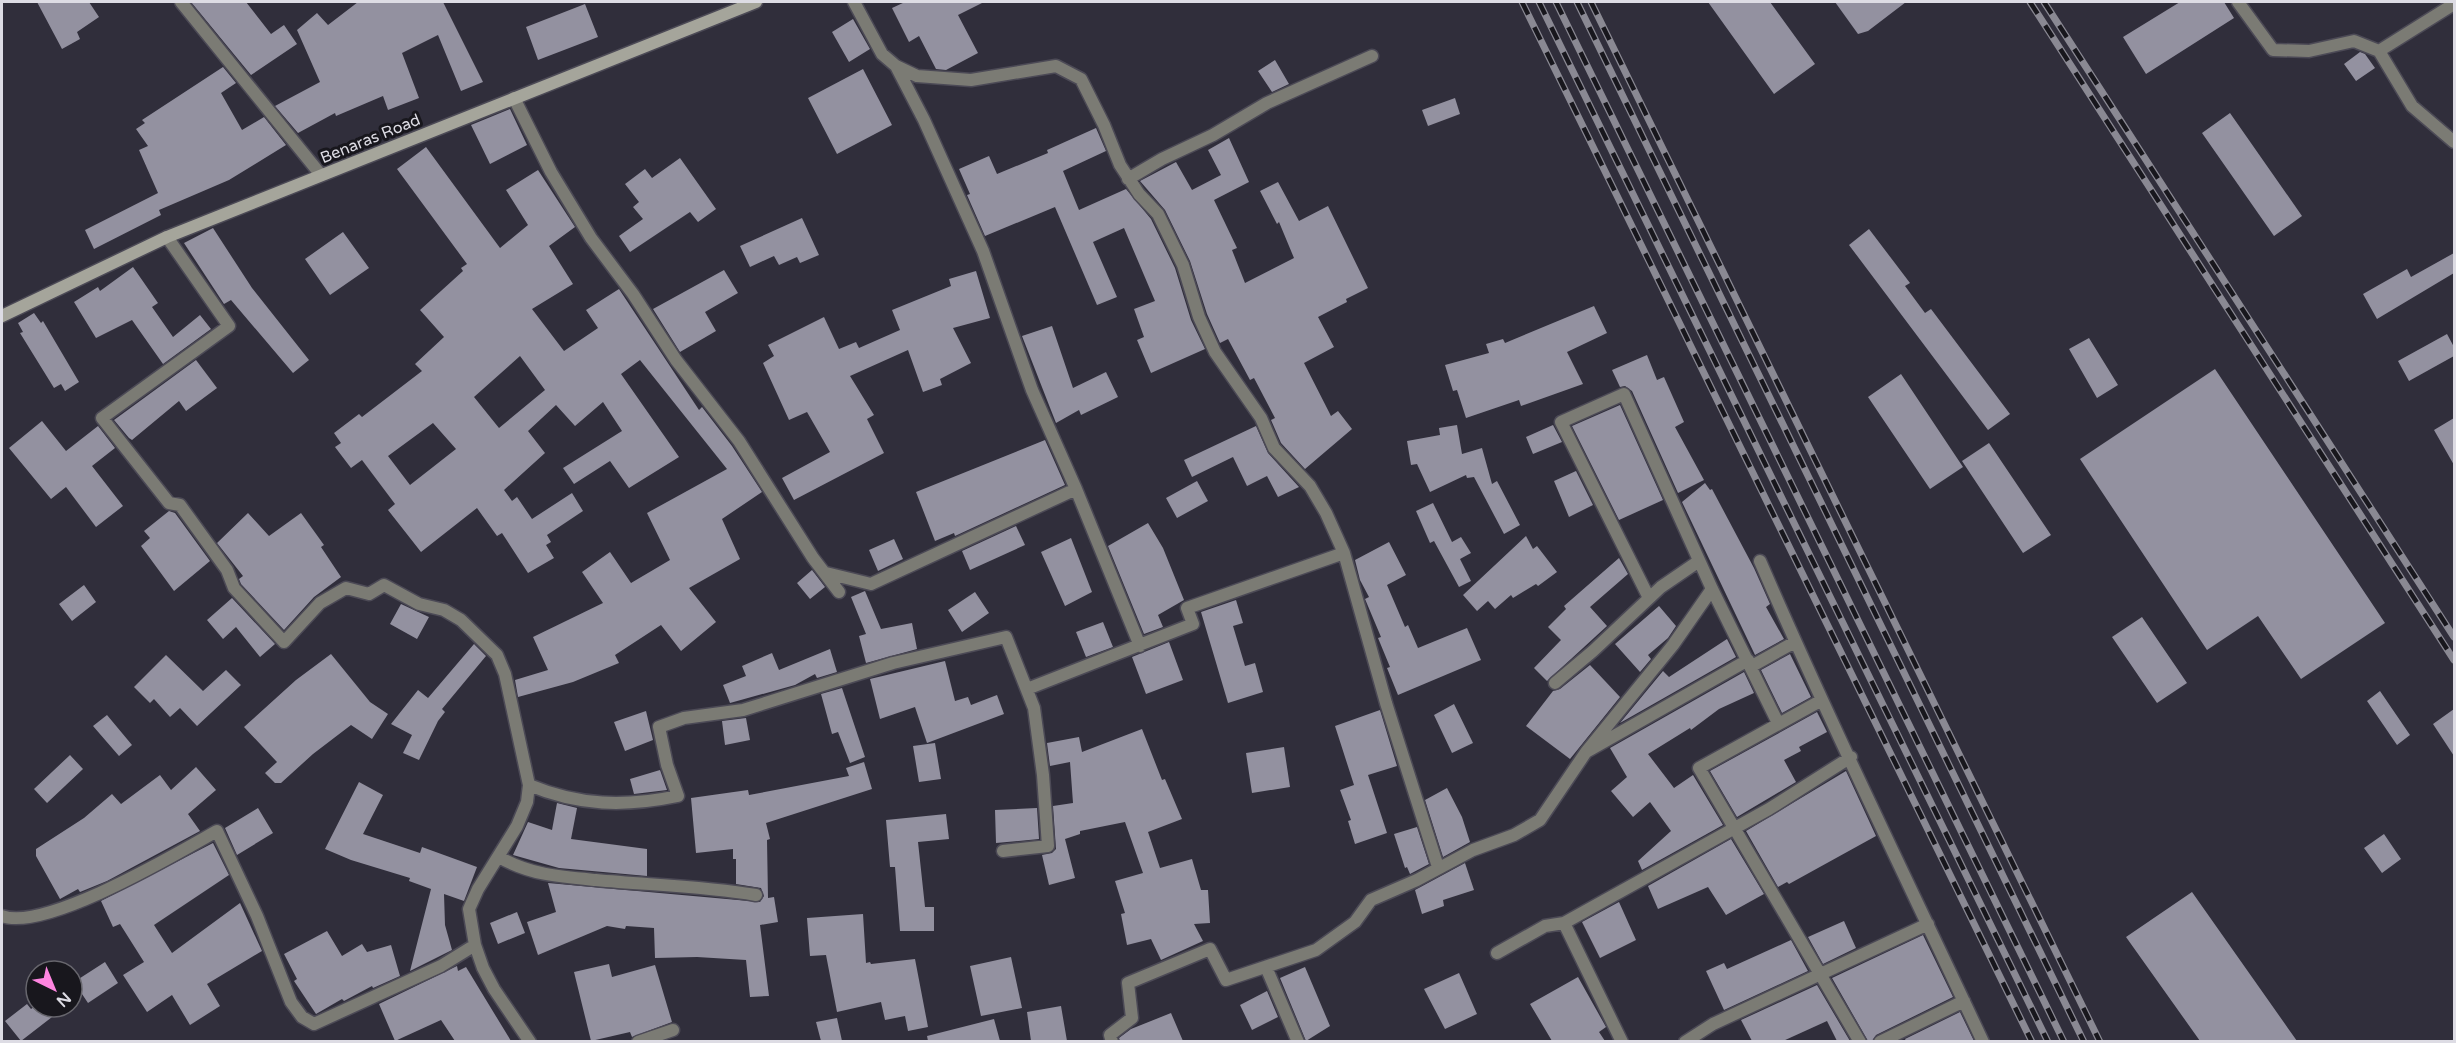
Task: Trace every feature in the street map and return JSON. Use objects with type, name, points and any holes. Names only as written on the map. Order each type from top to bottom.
[{"type":"main road","name":"Benaras Road","points":[[2,316],[167,237],[756,2]]},
{"type":"street","points":[[181,2],[321,175]]},
{"type":"street","points":[[854,2],[882,54],[896,66],[917,76],[971,80],[1056,66],[1081,79],[1128,179],[1158,214],[1183,264],[1199,317],[1215,352],[1261,418],[1274,448],[1310,486],[1326,513],[1344,554],[1398,743],[1438,867]]},
{"type":"street","points":[[2238,2],[2273,50],[2309,51],[2354,41],[2379,51],[2412,106],[2454,142]]},
{"type":"street","points":[[2379,51],[2454,4]]},
{"type":"street","points":[[1128,179],[1267,103],[1371,56]]},
{"type":"street","points":[[896,66],[924,120],[983,251],[1032,390],[1076,489],[1140,646]]},
{"type":"street","points":[[513,98],[551,172],[591,238],[633,294],[676,360],[739,441],[813,558],[839,592]]},
{"type":"street","points":[[167,237],[229,326],[102,417],[169,503],[180,505],[227,570],[234,588],[284,642],[320,603],[346,588],[369,594],[384,585],[419,604],[444,610],[461,620],[497,656],[529,785],[527,802],[517,826],[469,909],[475,945],[483,968],[494,989],[530,1041]]},
{"type":"street","points":[[1649,598],[1561,422],[1624,394],[1712,589],[1778,723]]},
{"type":"street","points":[[826,573],[871,584],[1076,489]]},
{"type":"street","points":[[1027,689],[1193,624],[1187,608],[1344,554]]},
{"type":"street","points":[[1555,683],[1649,598],[1699,561]]},
{"type":"street","points":[[1760,561],[1795,642],[1983,1041]]},
{"type":"street","points":[[1112,1041],[1110,1035],[1132,1018],[1128,984],[1210,949],[1226,980],[1316,950],[1355,922],[1371,900],[1418,880],[1438,867],[1540,820],[1586,752],[1673,645],[1712,589]]},
{"type":"street","points":[[529,785],[552,795],[607,805],[648,802],[678,796],[667,765],[659,727],[684,718],[743,710],[883,666],[1006,637],[1034,708],[1043,775],[1048,846],[1003,851]]},
{"type":"street","points":[[1586,752],[1750,663],[1795,642]]},
{"type":"street","points":[[1822,700],[1699,768],[1860,1041]]},
{"type":"street","points":[[1497,952],[1545,926],[1564,923],[1735,828],[1851,757]]},
{"type":"street","points":[[2,916],[11,919],[51,911],[112,889],[217,831],[253,907],[291,1002],[302,1017],[314,1024],[441,966],[475,945]]},
{"type":"street","points":[[499,857],[517,868],[542,875],[667,887],[726,890],[756,895]]},
{"type":"street","points":[[1564,923],[1622,1041]]},
{"type":"street","points":[[1685,1041],[1713,1024],[1928,924]]},
{"type":"street","points":[[1266,967],[1298,1041]]},
{"type":"street","points":[[1880,1041],[1964,1001]]},
{"type":"street","points":[[638,1041],[673,1030]]},
{"type":"building","points":[[37,2],[89,2],[99,17],[77,32],[80,39],[62,49]]},
{"type":"building","points":[[191,2],[246,2],[271,34],[284,25],[297,44],[251,75]]},
{"type":"building","points":[[358,2],[443,2],[483,82],[461,91],[438,35],[402,53],[419,98],[388,110],[383,96],[336,116],[335,113],[298,133],[275,106],[320,82],[297,30],[317,13],[328,25]]},
{"type":"building","points":[[905,2],[984,2],[958,15],[978,53],[946,70],[936,69],[919,36],[909,42],[892,8]]},
{"type":"building","points":[[1708,2],[1770,2],[1815,64],[1774,94]]},
{"type":"building","points":[[1835,2],[1906,2],[1868,31],[1858,34]]},
{"type":"building","points":[[2180,2],[2224,2],[2234,18],[2146,74],[2123,37]]},
{"type":"building","points":[[585,4],[598,37],[538,60],[526,27]]},
{"type":"building","points":[[853,19],[870,49],[849,62],[832,32]]},
{"type":"building","points":[[2360,52],[2365,54],[2375,68],[2356,81],[2344,64]]},
{"type":"building","points":[[1275,60],[1289,84],[1272,92],[1258,71]]},
{"type":"building","points":[[223,67],[236,83],[221,93],[242,130],[264,117],[286,145],[229,180],[159,210],[161,215],[94,249],[85,230],[158,193],[139,150],[148,146],[136,129],[145,123],[142,120]]},
{"type":"building","points":[[863,69],[892,125],[837,154],[808,98]]},
{"type":"building","points":[[1455,98],[1460,114],[1428,126],[1422,110]]},
{"type":"building","points":[[510,109],[527,145],[490,164],[471,125]]},
{"type":"building","points":[[2230,113],[2302,216],[2274,236],[2202,133]]},
{"type":"building","points":[[1096,128],[1106,151],[1063,171],[1079,210],[1126,189],[1151,219],[1175,268],[1191,320],[1205,349],[1151,373],[1137,340],[1144,337],[1134,309],[1155,301],[1124,228],[1093,242],[1117,297],[1097,305],[1055,207],[985,236],[967,195],[970,194],[959,169],[989,156],[997,174],[1048,153],[1047,150]]},
{"type":"building","points":[[1229,138],[1249,182],[1214,200],[1237,248],[1232,250],[1245,283],[1294,258],[1279,222],[1277,224],[1260,191],[1278,182],[1299,221],[1328,206],[1368,288],[1318,317],[1334,347],[1304,363],[1331,416],[1338,411],[1352,429],[1305,469],[1281,443],[1271,420],[1275,418],[1254,378],[1250,380],[1228,339],[1220,343],[1207,314],[1190,261],[1165,210],[1140,181],[1176,162],[1192,190],[1221,175],[1208,150]]},
{"type":"building","points":[[426,147],[500,248],[528,225],[506,190],[538,170],[575,227],[549,246],[573,284],[532,309],[564,351],[598,328],[586,310],[619,289],[699,410],[702,407],[732,446],[762,492],[722,519],[740,559],[689,588],[716,622],[681,651],[661,625],[615,655],[619,663],[573,682],[518,697],[515,680],[548,670],[533,637],[603,603],[582,572],[610,552],[631,583],[670,560],[647,513],[727,469],[640,360],[621,374],[679,457],[629,488],[610,461],[574,484],[563,468],[622,431],[603,402],[575,426],[556,405],[528,431],[545,453],[504,490],[512,501],[517,497],[532,519],[572,493],[583,511],[547,535],[551,542],[546,545],[554,558],[528,573],[502,533],[497,536],[477,508],[421,552],[388,510],[395,504],[362,460],[351,468],[335,447],[341,443],[334,433],[359,414],[362,417],[422,371],[415,364],[444,337],[420,310],[463,271],[461,268],[467,264],[397,169]],"holes":[[[520,356],[545,390],[499,428],[474,397]],[[433,423],[456,449],[410,485],[388,456]]]},
{"type":"building","points":[[680,158],[716,209],[698,222],[690,212],[630,252],[619,236],[643,219],[633,207],[639,202],[625,184],[645,169],[652,178]]},
{"type":"building","points":[[802,218],[819,255],[800,263],[797,257],[779,265],[774,256],[750,267],[740,246]]},
{"type":"building","points":[[213,228],[252,288],[309,360],[293,373],[231,300],[224,304],[184,243]]},
{"type":"building","points":[[1869,229],[1910,283],[1905,286],[1925,313],[1931,309],[2010,414],[1988,430],[1849,245]]},
{"type":"building","points":[[343,232],[369,268],[330,295],[305,259]]},
{"type":"building","points":[[2454,253],[2454,273],[2377,319],[2363,294],[2407,269],[2411,277]]},
{"type":"building","points":[[133,267],[158,303],[152,307],[173,337],[200,315],[211,329],[163,364],[132,320],[96,338],[74,302],[98,287],[100,291]]},
{"type":"building","points":[[724,270],[738,293],[705,312],[716,331],[680,352],[653,309]]},
{"type":"building","points":[[976,271],[990,318],[953,328],[971,363],[940,379],[942,385],[923,392],[908,350],[850,376],[874,415],[867,419],[884,453],[794,500],[782,478],[830,452],[807,412],[789,420],[763,363],[774,356],[768,345],[824,317],[839,349],[856,342],[859,348],[900,330],[892,310],[951,286],[949,279]]},
{"type":"building","points":[[1594,306],[1607,333],[1567,352],[1583,384],[1521,406],[1519,400],[1466,418],[1457,390],[1453,391],[1445,365],[1489,353],[1486,344],[1503,339],[1505,343]]},
{"type":"building","points":[[34,313],[41,323],[43,321],[79,382],[65,391],[61,384],[54,388],[20,333],[23,332],[18,323]]},
{"type":"building","points":[[1052,326],[1073,388],[1106,372],[1118,397],[1081,415],[1079,410],[1056,423],[1022,336]]},
{"type":"building","points":[[2447,334],[2454,347],[2454,356],[2409,381],[2398,361]]},
{"type":"building","points":[[2089,338],[2118,385],[2097,398],[2069,349]]},
{"type":"building","points":[[1647,355],[1657,380],[1664,377],[1684,422],[1675,427],[1704,480],[1678,493],[1632,391],[1625,386],[1620,387],[1612,370]]},
{"type":"building","points":[[196,360],[217,388],[186,411],[179,401],[132,440],[129,438],[114,420]]},
{"type":"building","points":[[2215,369],[2385,623],[2301,679],[2258,616],[2207,650],[2080,459]]},
{"type":"building","points":[[1901,374],[1963,467],[1930,489],[1868,397]]},
{"type":"building","points":[[1620,405],[1663,500],[1619,520],[1572,426]]},
{"type":"building","points":[[2454,418],[2454,465],[2434,430]]},
{"type":"building","points":[[42,421],[66,451],[98,426],[115,448],[92,466],[123,506],[96,527],[66,487],[51,499],[9,448]]},
{"type":"building","points":[[1457,425],[1462,454],[1482,448],[1492,484],[1497,481],[1520,525],[1504,534],[1474,477],[1467,478],[1466,475],[1430,492],[1417,464],[1411,465],[1407,441],[1440,435],[1439,428]]},
{"type":"building","points":[[1553,425],[1562,442],[1533,454],[1526,437]]},
{"type":"building","points":[[1256,426],[1268,453],[1299,487],[1278,497],[1267,476],[1247,486],[1233,457],[1192,477],[1184,460]]},
{"type":"building","points":[[1045,440],[1065,485],[955,536],[954,533],[935,541],[916,492]]},
{"type":"building","points":[[1989,443],[2051,535],[2023,553],[1962,461]]},
{"type":"building","points":[[1576,471],[1593,505],[1569,517],[1554,481]]},
{"type":"building","points":[[1197,481],[1208,501],[1177,518],[1166,498]]},
{"type":"building","points":[[1705,483],[1710,490],[1712,489],[1754,568],[1770,604],[1766,607],[1784,639],[1755,655],[1682,502]]},
{"type":"building","points":[[1433,503],[1452,542],[1461,537],[1471,553],[1460,559],[1471,581],[1459,587],[1434,541],[1430,543],[1416,511]]},
{"type":"building","points":[[169,511],[175,513],[210,561],[174,591],[141,546],[150,538],[144,531]]},
{"type":"building","points":[[248,513],[269,536],[301,513],[324,545],[321,547],[341,577],[314,597],[284,630],[241,584],[239,579],[243,576],[217,543]]},
{"type":"building","points":[[1148,523],[1163,548],[1184,600],[1158,615],[1163,627],[1144,634],[1108,546]]},
{"type":"building","points":[[1016,526],[1025,545],[970,570],[962,551]]},
{"type":"building","points":[[1526,536],[1533,549],[1537,546],[1557,572],[1538,586],[1536,584],[1513,598],[1511,595],[1495,609],[1488,601],[1477,611],[1463,595]]},
{"type":"building","points":[[1071,538],[1092,592],[1065,606],[1041,552]]},
{"type":"building","points":[[894,539],[903,559],[878,571],[869,550]]},
{"type":"building","points":[[1389,542],[1406,575],[1387,585],[1405,627],[1408,625],[1418,648],[1467,628],[1481,660],[1398,695],[1378,638],[1381,637],[1365,599],[1369,597],[1360,580],[1355,560]]},
{"type":"building","points":[[1619,558],[1628,574],[1590,607],[1607,626],[1547,681],[1534,668],[1561,640],[1548,627],[1566,609],[1564,606]]},
{"type":"building","points":[[812,570],[825,587],[810,599],[797,583]]},
{"type":"building","points":[[84,585],[96,602],[72,621],[59,604]]},
{"type":"building","points":[[865,591],[881,629],[912,623],[917,649],[866,663],[859,636],[866,634],[851,597]]},
{"type":"building","points":[[975,592],[989,613],[962,632],[948,610]]},
{"type":"building","points":[[232,598],[275,644],[260,657],[236,627],[223,639],[207,620]]},
{"type":"building","points":[[1236,600],[1243,623],[1233,626],[1245,666],[1255,663],[1263,692],[1228,703],[1201,612]]},
{"type":"building","points":[[401,604],[429,617],[417,639],[390,624]]},
{"type":"building","points":[[1659,606],[1676,626],[1668,638],[1648,655],[1651,659],[1640,672],[1615,644]]},
{"type":"building","points":[[2142,617],[2187,683],[2157,703],[2112,637]]},
{"type":"building","points":[[1103,622],[1113,647],[1086,657],[1076,632]]},
{"type":"building","points":[[1727,639],[1736,657],[1620,723],[1663,671],[1669,677]]},
{"type":"building","points":[[1169,642],[1183,680],[1146,694],[1132,657]]},
{"type":"building","points":[[474,644],[486,656],[442,709],[445,712],[438,721],[419,760],[403,753],[412,735],[391,724],[418,690],[428,698]]},
{"type":"building","points":[[830,649],[837,672],[817,678],[815,674],[795,685],[730,703],[723,685],[746,676],[742,666],[772,653],[779,670]]},
{"type":"building","points":[[331,654],[370,702],[388,714],[372,739],[351,725],[313,754],[281,783],[275,783],[265,773],[277,762],[244,727],[296,680]]},
{"type":"building","points":[[1790,654],[1811,697],[1782,713],[1761,670]]},
{"type":"building","points":[[166,655],[203,691],[226,670],[241,685],[197,726],[180,708],[170,717],[154,699],[150,703],[134,687]]},
{"type":"building","points":[[945,661],[955,701],[968,697],[971,705],[997,695],[1004,714],[927,743],[915,707],[880,719],[870,679]]},
{"type":"building","points":[[1590,665],[1620,697],[1570,759],[1526,726],[1553,691],[1560,689]]},
{"type":"building","points":[[1744,672],[1754,693],[1719,709],[1691,730],[1690,728],[1648,754],[1674,788],[1693,775],[1723,825],[1642,870],[1638,861],[1671,831],[1650,802],[1633,817],[1611,791],[1627,777],[1610,748]]},
{"type":"building","points":[[842,688],[865,757],[850,763],[838,732],[832,734],[821,694]]},
{"type":"building","points":[[2380,691],[2410,735],[2397,745],[2367,701]]},
{"type":"building","points":[[1454,704],[1473,743],[1452,753],[1434,715]]},
{"type":"building","points":[[2454,709],[2454,756],[2433,724]]},
{"type":"building","points":[[1380,710],[1397,766],[1368,775],[1387,833],[1355,844],[1348,821],[1351,820],[1340,790],[1354,785],[1335,726]]},
{"type":"building","points":[[646,711],[653,740],[625,751],[614,722]]},
{"type":"building","points":[[1817,712],[1827,732],[1799,747],[1801,751],[1784,760],[1796,782],[1737,817],[1710,771]]},
{"type":"building","points":[[107,715],[132,745],[119,756],[93,726]]},
{"type":"building","points":[[746,718],[750,740],[725,745],[722,721]]},
{"type":"building","points":[[1142,729],[1162,780],[1165,779],[1182,819],[1148,832],[1160,868],[1192,859],[1201,890],[1208,890],[1210,923],[1194,924],[1203,941],[1161,960],[1151,939],[1127,945],[1121,914],[1125,913],[1115,881],[1143,873],[1125,822],[1080,831],[1080,834],[1065,839],[1075,878],[1049,885],[1042,855],[1052,853],[1056,849],[1053,806],[1073,803],[1070,762],[1050,766],[1047,743],[1079,737],[1082,752]]},
{"type":"building","points":[[935,743],[941,779],[919,782],[913,746]]},
{"type":"building","points":[[1284,747],[1290,787],[1252,793],[1246,753]]},
{"type":"building","points":[[70,755],[83,769],[47,803],[34,789]]},
{"type":"building","points":[[864,762],[872,789],[766,823],[770,839],[767,840],[768,898],[774,897],[778,922],[760,925],[769,996],[750,997],[746,960],[697,957],[655,958],[654,928],[626,926],[625,929],[607,926],[538,955],[527,922],[556,912],[548,883],[760,902],[764,896],[761,888],[736,884],[736,859],[733,859],[733,849],[696,853],[691,798],[748,790],[749,795],[849,776],[846,768]]},
{"type":"building","points":[[196,767],[216,790],[188,814],[200,831],[107,881],[80,892],[78,889],[60,899],[36,856],[36,849],[84,818],[112,794],[121,804],[160,775],[171,790]]},
{"type":"building","points":[[660,770],[667,790],[634,794],[630,779]]},
{"type":"building","points":[[1846,771],[1876,836],[1789,884],[1787,882],[1778,887],[1746,831]]},
{"type":"building","points":[[359,782],[383,795],[363,834],[420,853],[422,847],[477,867],[464,901],[444,894],[445,925],[452,950],[410,971],[431,889],[409,881],[410,878],[351,860],[325,849]]},
{"type":"building","points":[[1447,788],[1462,817],[1470,842],[1443,857],[1425,800]]},
{"type":"building","points":[[557,803],[577,808],[571,839],[647,849],[647,876],[559,868],[513,855],[528,822],[552,830]]},
{"type":"building","points":[[258,808],[273,833],[237,855],[225,828]]},
{"type":"building","points":[[1037,808],[1039,839],[996,843],[995,810]]},
{"type":"building","points":[[946,814],[949,839],[918,842],[925,907],[934,907],[934,931],[900,931],[895,867],[890,867],[886,820]]},
{"type":"building","points":[[1417,827],[1429,864],[1410,874],[1407,867],[1405,868],[1394,834]]},
{"type":"building","points":[[2384,834],[2401,859],[2382,873],[2364,848]]},
{"type":"building","points":[[1731,839],[1764,894],[1726,915],[1708,887],[1658,909],[1648,886]]},
{"type":"building","points":[[213,843],[229,875],[154,925],[172,953],[240,903],[262,951],[207,984],[220,1006],[190,1025],[172,995],[147,1012],[123,975],[144,962],[120,924],[113,927],[101,901]]},
{"type":"building","points":[[1465,863],[1474,890],[1443,900],[1444,906],[1422,914],[1415,890]]},
{"type":"building","points":[[2192,892],[2297,1041],[2200,1041],[2126,937]]},
{"type":"building","points":[[1619,902],[1636,940],[1600,958],[1582,922]]},
{"type":"building","points":[[517,912],[525,933],[498,944],[490,923]]},
{"type":"building","points":[[863,914],[866,963],[915,959],[928,1027],[908,1031],[905,1016],[885,1020],[881,1002],[837,1012],[826,955],[810,956],[807,918]]},
{"type":"building","points":[[1844,921],[1856,948],[1823,964],[1808,937]]},
{"type":"building","points":[[327,931],[342,956],[362,944],[367,952],[391,945],[400,976],[373,988],[372,986],[344,1001],[342,999],[316,1014],[294,981],[297,979],[284,954]]},
{"type":"building","points":[[1923,935],[1953,997],[1876,1035],[1872,1041],[1868,1041],[1832,978]]},
{"type":"building","points":[[1791,940],[1808,971],[1724,1010],[1706,971],[1724,963],[1727,969]]},
{"type":"building","points":[[1011,957],[1022,1008],[981,1016],[970,966]]},
{"type":"building","points":[[105,962],[118,983],[88,1003],[84,997],[84,976]]},
{"type":"building","points":[[609,964],[612,977],[655,965],[672,1022],[632,1037],[630,1032],[591,1041],[574,972]]},
{"type":"building","points":[[457,966],[458,971],[466,967],[511,1041],[455,1041],[441,1020],[395,1041],[379,1004]]},
{"type":"building","points":[[1305,967],[1330,1026],[1306,1041],[1280,978]]},
{"type":"building","points":[[1459,973],[1477,1014],[1445,1029],[1424,989]]},
{"type":"building","points":[[1578,977],[1606,1027],[1599,1032],[1605,1041],[1552,1041],[1530,1004]]},
{"type":"building","points":[[1817,985],[1850,1041],[1837,1041],[1827,1021],[1783,1041],[1752,1041],[1741,1020]]},
{"type":"building","points":[[1267,991],[1278,1017],[1252,1030],[1240,1005]]},
{"type":"building","points":[[24,1006],[24,1019],[49,1019],[21,1041],[5,1021]]},
{"type":"building","points":[[1061,1006],[1067,1041],[1031,1041],[1027,1012]]},
{"type":"building","points":[[1960,1012],[1974,1041],[1906,1041],[1905,1039]]},
{"type":"building","points":[[1171,1013],[1183,1041],[1120,1041],[1119,1038],[1131,1029]]},
{"type":"building","points":[[837,1018],[842,1041],[821,1041],[816,1022]]},
{"type":"building","points":[[994,1019],[1000,1041],[928,1041],[927,1036]]},
{"type":"railway","points":[[1522,2],[2032,1042]]},
{"type":"railway","points":[[1539,2],[2048,1042]]},
{"type":"railway","points":[[1556,2],[2064,1042]]},
{"type":"railway","points":[[1577,2],[2084,1042]]},
{"type":"railway","points":[[1591,2],[2100,1042]]},
{"type":"railway","points":[[2030,2],[2454,660]]},
{"type":"railway","points":[[2044,2],[2454,637]]}]
